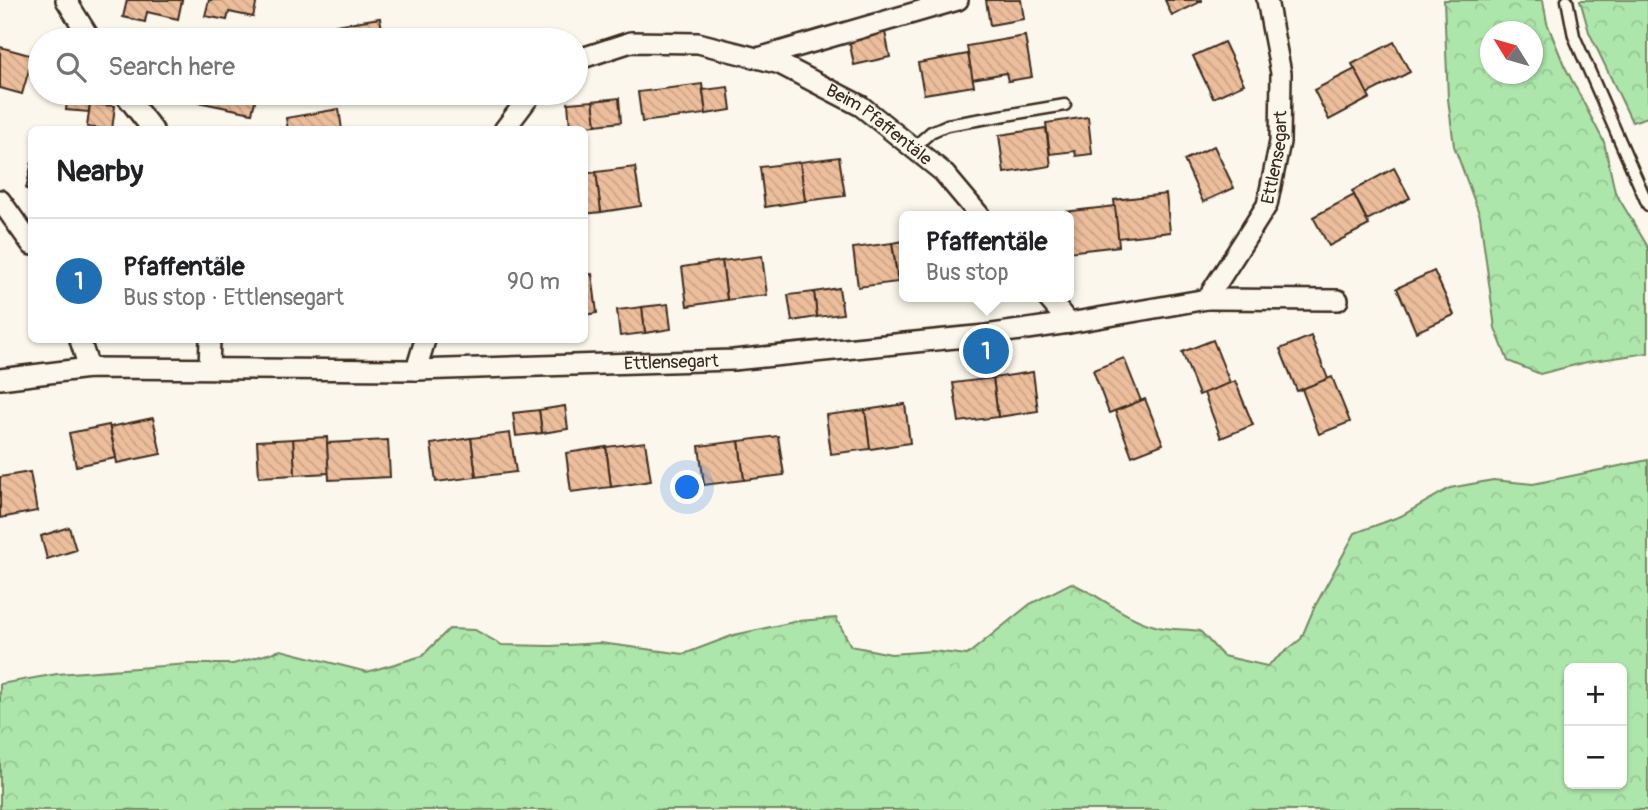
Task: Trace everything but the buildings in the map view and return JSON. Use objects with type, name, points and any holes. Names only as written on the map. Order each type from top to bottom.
[{"type":"street","points":[[66,0],[84,28]]},
{"type":"street","points":[[757,58],[958,0]]},
{"type":"street","name":"Ettlensegart","points":[[1208,299],[1267,205],[1278,155],[1281,73],[1267,0]]},
{"type":"street","name":"Beim Pfaffentäle","points":[[588,56],[631,42],[698,43],[780,64],[861,106],[943,172],[977,211]]},
{"type":"street","points":[[133,105],[150,126]]},
{"type":"street","points":[[507,126],[523,105]]},
{"type":"street","points":[[0,200],[28,239]]},
{"type":"street","name":"Ettlensegart","points":[[0,379],[89,368],[416,370],[733,360],[986,335],[1208,299],[1338,300]]},
{"type":"street","points":[[1051,302],[1069,323]]},
{"type":"street","points":[[81,343],[89,368]]},
{"type":"street","points":[[209,368],[210,343]]},
{"type":"street","points":[[416,370],[424,343]]},
{"type":"lane","points":[[1567,0],[1574,36],[1648,205]]},
{"type":"lane","points":[[913,148],[931,132],[947,125],[1065,105]]},
{"type":"green space","points":[[1444,0],[1543,0],[1547,23],[1564,65],[1604,142],[1615,192],[1648,247],[1648,353],[1587,362],[1540,374],[1508,361],[1495,328],[1480,216],[1454,146],[1448,99]]},
{"type":"green space","points":[[1580,0],[1648,0],[1648,117],[1632,122],[1589,32]]},
{"type":"green space","points":[[1648,460],[1648,810],[0,810],[0,684],[57,674],[189,664],[233,664],[281,650],[367,672],[422,656],[449,629],[475,630],[502,645],[600,643],[684,654],[734,635],[798,621],[836,618],[851,646],[891,654],[932,651],[967,655],[1030,604],[1071,583],[1144,622],[1166,628],[1200,631],[1223,656],[1267,666],[1301,639],[1314,608],[1355,533],[1401,516],[1450,488],[1493,480],[1533,484]]},
{"type":"place","name":"Pfaffentäle","points":[[986,351]]}]
